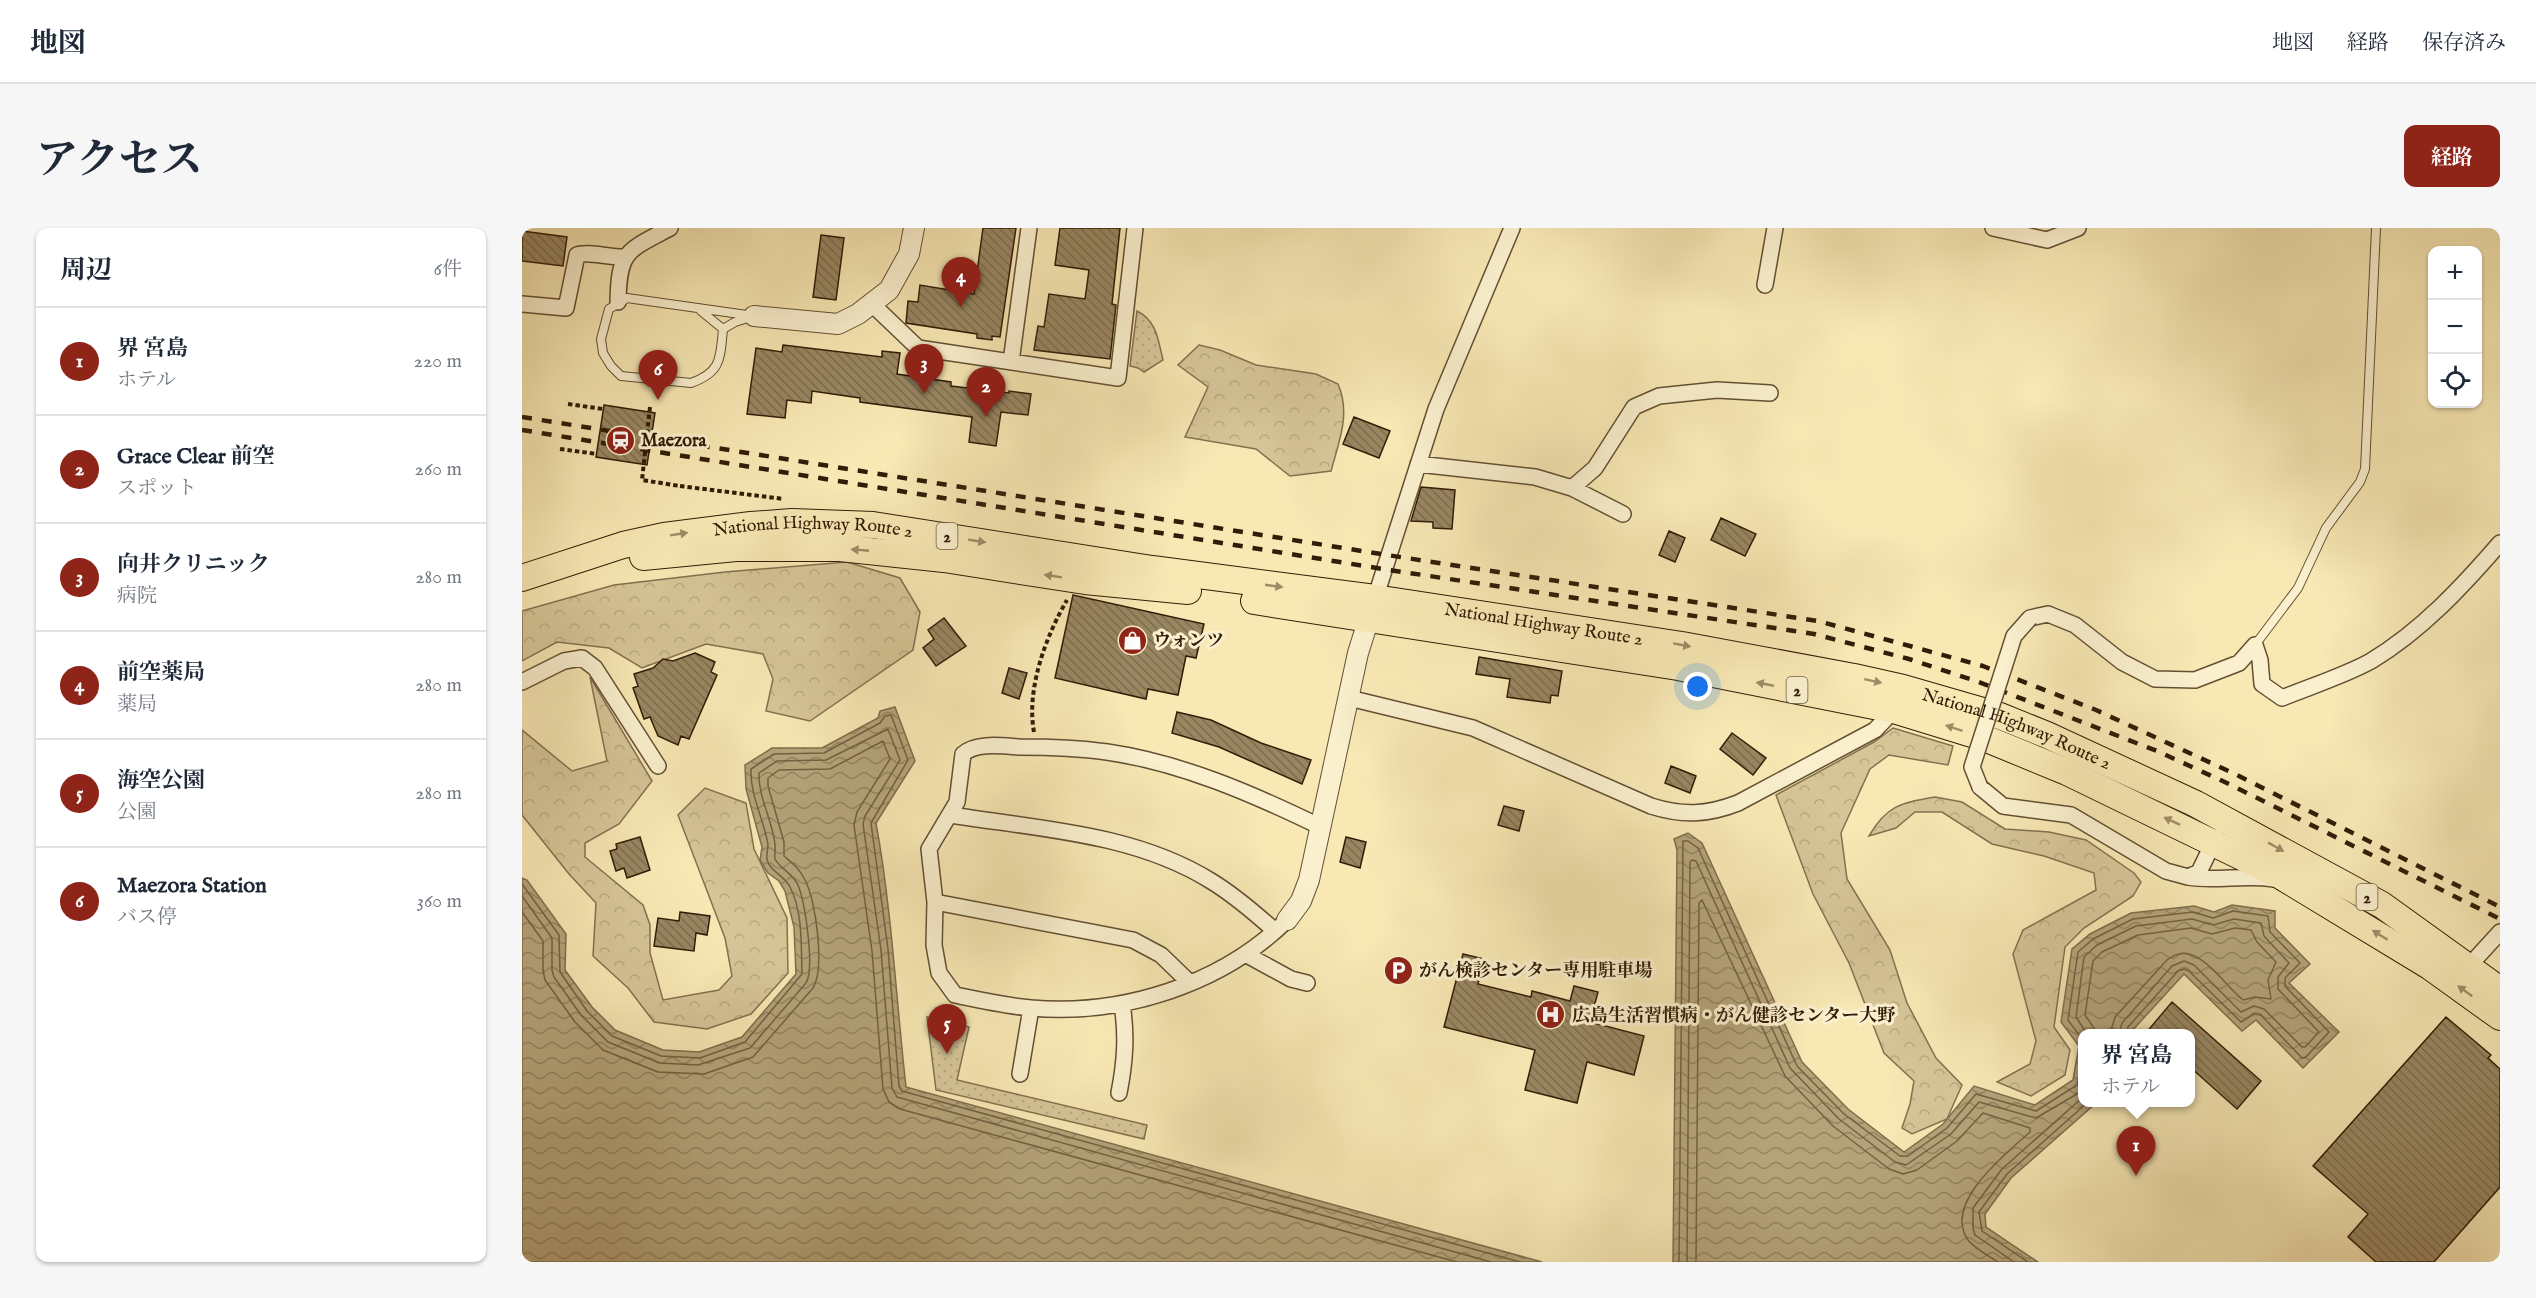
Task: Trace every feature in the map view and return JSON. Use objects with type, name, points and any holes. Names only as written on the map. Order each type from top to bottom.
[{"type":"highway","name":"National Highway Route 2","points":[[522,580],[643,540],[751,525],[832,522],[914,530],[1152,569],[1326,593],[1372,608],[1894,710],[2025,753],[2214,842],[2315,895],[2429,966],[2500,1017]]},
{"type":"highway","name":"National Highway Route 2","points":[[522,580],[632,558],[683,552],[788,546],[892,552],[1111,584],[1372,608],[1682,645],[1904,688],[2000,716],[2047,735],[2225,819],[2382,905],[2500,990]]},
{"type":"street","points":[[618,302],[620,265],[634,247],[670,228]]},
{"type":"street","points":[[754,316],[838,324],[873,305],[889,290],[900,272],[909,254],[914,228]]},
{"type":"street","points":[[1011,362],[1029,228]]},
{"type":"street","points":[[873,305],[918,348],[1118,378],[1135,228]]},
{"type":"street","points":[[1320,827],[1274,803],[1226,784],[1167,766],[1107,752],[1037,747],[970,748],[963,754],[957,802],[929,849],[935,902],[934,945],[939,973],[954,995],[1031,1008],[1075,1009],[1122,1004],[1190,983],[1247,955],[1281,926],[1306,891],[1349,698],[1372,608],[1418,464],[1436,410],[1512,228]]},
{"type":"street","points":[[1765,285],[1775,228]]},
{"type":"street","points":[[1993,228],[2047,240],[2078,228]]},
{"type":"street","points":[[522,304],[566,308],[577,255],[582,253],[610,258],[626,257]]},
{"type":"street","points":[[1572,488],[1595,468],[1634,407],[1659,396],[1705,391],[1770,393]]},
{"type":"street","points":[[1418,464],[1535,477],[1572,488],[1623,513]]},
{"type":"street","points":[[2315,895],[2279,880],[2259,876],[2214,879],[2188,877],[2166,871],[2071,815],[2003,806],[1980,787],[1972,767],[2014,636],[2030,618],[2048,614],[2075,625],[2122,662],[2155,679],[2195,680],[2239,663],[2255,645],[2260,660],[2262,684],[2282,698],[2370,661],[2426,620],[2460,590],[2500,543]]},
{"type":"street","points":[[522,682],[564,661],[582,658],[595,668],[658,766]]},
{"type":"street","points":[[1349,698],[1473,728],[1651,806],[1672,813],[1695,815],[1717,811],[1738,803],[1875,730],[1894,710]]},
{"type":"street","points":[[951,815],[1094,837],[1144,850],[1173,861],[1210,880],[1281,926]]},
{"type":"street","points":[[2188,877],[2199,872],[2225,819]]},
{"type":"street","points":[[935,902],[1133,940],[1161,955],[1190,983]]},
{"type":"street","points":[[2469,966],[2500,933]]},
{"type":"street","points":[[1247,955],[1291,979],[1308,983]]},
{"type":"street","points":[[1119,1094],[1126,1063],[1126,1034],[1122,1004]]},
{"type":"street","points":[[1020,1074],[1031,1008]]},
{"type":"lane","points":[[2255,645],[2298,588],[2326,528],[2360,482],[2365,469],[2376,228]]},
{"type":"lane","points":[[723,329],[720,362],[712,372],[691,383],[621,376],[603,353],[601,339],[609,309],[627,297],[754,316]]},
{"type":"lane","points":[[698,308],[723,329]]},
{"type":"lane","points":[[723,329],[735,321],[754,316]]},
{"type":"path","points":[[568,404],[603,409]]},
{"type":"path","points":[[650,408],[642,480],[796,500]]},
{"type":"path","points":[[560,449],[597,454]]},
{"type":"path","points":[[1037,747],[1032,718],[1037,679],[1052,629],[1067,600]]},
{"type":"green space","points":[[1137,311],[1144,315],[1153,326],[1163,360],[1144,372],[1130,366]]},
{"type":"green space","points":[[1199,345],[1220,350],[1256,365],[1316,374],[1338,384],[1344,406],[1344,417],[1331,471],[1290,476],[1256,449],[1185,437],[1208,387],[1178,365]]},
{"type":"green space","points":[[847,562],[900,578],[920,612],[913,650],[810,721],[766,711],[773,679],[763,654],[706,644],[642,668],[609,648],[557,642],[522,661],[522,611],[614,585],[725,572]]},
{"type":"green space","points":[[590,677],[652,781],[619,824],[585,843],[585,857],[643,905],[650,925],[650,953],[663,1000],[719,990],[732,976],[725,938],[678,815],[705,788],[746,803],[754,849],[787,918],[788,973],[751,1014],[707,1029],[654,1022],[628,988],[593,956],[596,903],[569,874],[522,815],[522,730],[572,771],[607,761]]},
{"type":"green space","points":[[1893,728],[1953,746],[1948,765],[1889,755],[1870,769],[1841,833],[1847,879],[1890,950],[1907,1003],[1936,1058],[1962,1085],[1947,1119],[1912,1134],[1902,1128],[1910,1104],[1914,1081],[1884,1053],[1849,963],[1813,894],[1776,795],[1874,742]]},
{"type":"green space","points":[[1935,797],[1962,802],[2005,829],[2049,832],[2086,840],[2134,873],[2141,882],[2133,896],[2084,928],[2065,947],[2054,1027],[2070,1050],[2065,1075],[2031,1096],[1997,1082],[2030,1064],[2036,1041],[2013,954],[2023,930],[2096,890],[2094,873],[2044,856],[1992,844],[1942,812],[1915,812],[1896,828],[1869,836],[1882,818],[1896,807]]},
{"type":"green space","points":[[927,1017],[969,1027],[957,1080],[1147,1125],[1144,1139],[936,1090]]},
{"type":"water","points":[[895,707],[915,761],[876,823],[890,922],[906,1087],[1542,1262],[522,1262],[522,878],[527,880],[566,934],[565,970],[592,1007],[615,1030],[663,1050],[699,1052],[742,1037],[796,974],[794,927],[785,891],[779,881],[768,873],[760,860],[762,847],[746,789],[745,765],[772,748],[822,748],[878,718],[880,711]]},
{"type":"water","points":[[1688,833],[1702,843],[1802,1062],[1848,1109],[1904,1152],[1943,1124],[1974,1086],[2035,1105],[2073,1080],[2078,1052],[2078,1107],[2091,1107],[2011,1178],[1985,1214],[1986,1227],[2038,1262],[1673,1262],[1677,850],[1674,839]]},
{"type":"water","points":[[2232,905],[2275,911],[2275,928],[2310,964],[2289,983],[2339,1032],[2303,1068],[2256,1020],[2242,1031],[2184,974],[2134,1029],[2078,1029],[2078,1045],[2061,1022],[2072,949],[2090,934],[2131,913],[2194,906],[2214,912]]},
{"type":"building","points":[[983,228],[1016,228],[1000,337],[992,336],[992,340],[977,338],[977,334],[906,323],[908,301],[918,302],[920,285],[974,294]]},
{"type":"building","points":[[1060,228],[1120,228],[1112,304],[1116,305],[1110,359],[1034,350],[1038,326],[1044,327],[1049,294],[1085,299],[1089,270],[1055,265]]},
{"type":"building","points":[[522,231],[567,237],[563,266],[522,261]]},
{"type":"building","points":[[821,235],[844,238],[836,300],[813,297]]},
{"type":"building","points":[[783,345],[882,357],[882,351],[900,353],[897,374],[951,382],[951,386],[1031,394],[1028,415],[1001,412],[996,446],[969,442],[972,417],[860,402],[860,398],[812,391],[811,403],[787,400],[785,418],[747,414],[756,348],[782,352]]},
{"type":"building","name":"Maezora","points":[[604,405],[655,413],[647,465],[596,457]]},
{"type":"building","points":[[1354,417],[1390,431],[1379,458],[1343,444]]},
{"type":"building","points":[[1421,487],[1455,490],[1452,529],[1433,528],[1433,522],[1411,521]]},
{"type":"building","points":[[1721,518],[1756,534],[1745,556],[1711,540]]},
{"type":"building","points":[[1669,531],[1685,538],[1675,562],[1659,555]]},
{"type":"building","name":"ウォンツ","points":[[1073,595],[1204,624],[1196,658],[1186,656],[1178,695],[1148,689],[1146,699],[1055,678]]},
{"type":"building","points":[[944,618],[966,646],[936,666],[923,648],[934,639],[928,630]]},
{"type":"building","points":[[695,653],[715,662],[711,672],[717,675],[689,739],[681,736],[678,745],[658,736],[650,717],[644,719],[633,688],[638,686],[634,674],[653,668],[663,659],[673,661]]},
{"type":"building","points":[[1479,657],[1562,671],[1558,696],[1551,695],[1550,703],[1507,697],[1510,679],[1476,674]]},
{"type":"building","points":[[1009,668],[1027,673],[1019,699],[1002,693]]},
{"type":"building","points":[[1177,712],[1211,720],[1261,743],[1311,760],[1302,784],[1219,747],[1172,733]]},
{"type":"building","points":[[1732,733],[1766,758],[1753,775],[1720,749]]},
{"type":"building","points":[[1671,766],[1696,776],[1690,793],[1665,783]]},
{"type":"building","points":[[1504,806],[1524,811],[1519,831],[1498,825]]},
{"type":"building","points":[[640,837],[650,870],[627,878],[624,868],[616,871],[610,851],[617,849],[616,844]]},
{"type":"building","points":[[1346,837],[1366,842],[1360,868],[1340,862]]},
{"type":"building","points":[[680,912],[710,916],[707,935],[696,933],[694,951],[654,946],[658,918],[679,921]]},
{"type":"building","points":[[1463,954],[1484,959],[1478,984],[1531,997],[1532,991],[1570,1001],[1574,986],[1598,992],[1590,1022],[1644,1036],[1634,1075],[1587,1062],[1577,1103],[1525,1090],[1535,1050],[1444,1027]]},
{"type":"building","points":[[2172,1002],[2261,1081],[2237,1109],[2195,1071],[2195,1029],[2149,1029]]},
{"type":"building","points":[[2446,1017],[2491,1055],[2488,1058],[2500,1069],[2500,1187],[2434,1262],[2376,1262],[2348,1237],[2368,1214],[2313,1166]]},
{"type":"railway","points":[[522,417],[1387,555],[1818,621],[1983,666],[2096,710],[2235,774],[2500,907]]},
{"type":"railway","points":[[522,430],[1383,569],[1814,634],[1909,659],[1976,681],[2157,751],[2229,784],[2500,919]]},
{"type":"place","name":"前空薬局","points":[[961,307]]},
{"type":"place","name":"向井クリニック","points":[[924,394]]},
{"type":"place","name":"Maezora Station","points":[[658,400]]},
{"type":"place","name":"Grace Clear 前空","points":[[986,417]]},
{"type":"place","name":"Maezora","points":[[620,440]]},
{"type":"place","name":"ウォンツ","points":[[1132,640]]},
{"type":"place","name":"がん検診センター専用駐車場","points":[[1398,970]]},
{"type":"place","name":"広島生活習慣病・がん健診センター大野","points":[[1551,1015]]},
{"type":"place","name":"海空公園","points":[[947,1054]]},
{"type":"place","name":"界 宮島","points":[[2136,1176]]}]
